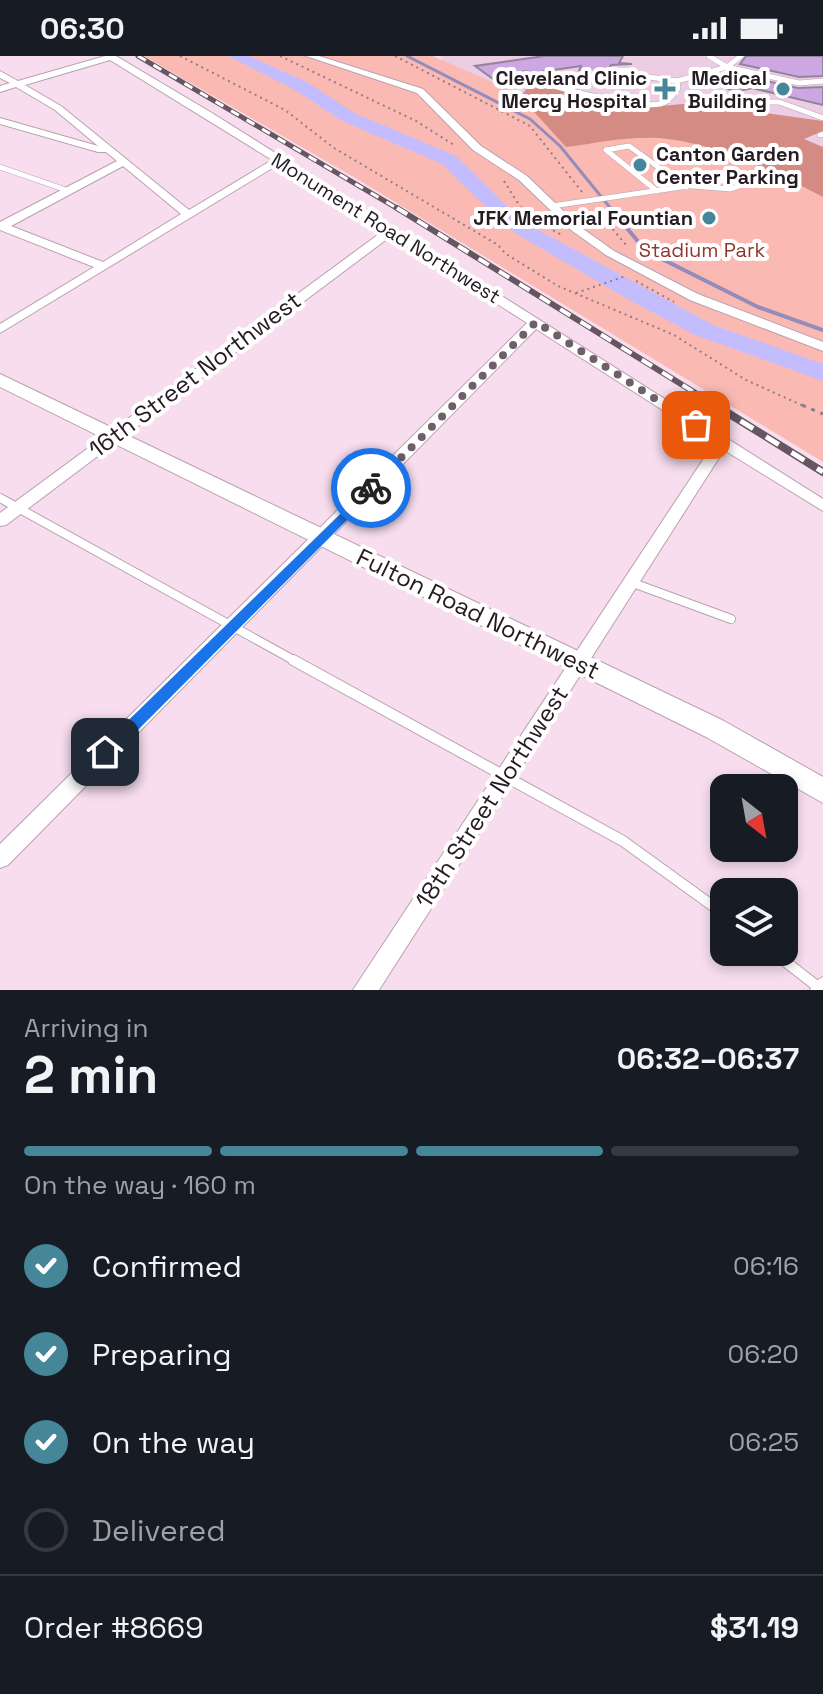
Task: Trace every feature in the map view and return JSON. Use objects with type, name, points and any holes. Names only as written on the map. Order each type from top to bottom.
[{"type":"main road","name":"Fulton Road Northwest","points":[[0,380],[729,736],[823,791]]},
{"type":"street","points":[[0,89],[110,56]]},
{"type":"street","name":"Monument Road Northwest","points":[[110,56],[391,230],[823,506]]},
{"type":"street","points":[[310,56],[420,91],[477,148],[523,178],[586,237],[661,281],[740,317],[823,347]]},
{"type":"street","points":[[0,74],[58,108],[189,215]]},
{"type":"street","points":[[0,121],[54,134],[111,153]]},
{"type":"street","points":[[0,329],[279,160]]},
{"type":"street","points":[[1,226],[123,162]]},
{"type":"street","points":[[1,226],[103,266]]},
{"type":"street","name":"16th Street Northwest","points":[[0,521],[391,230]]},
{"type":"street","points":[[0,858],[536,322]]},
{"type":"street","name":"18th Street Northwest","points":[[365,990],[722,442]]},
{"type":"lane","points":[[709,56],[727,67],[799,83],[823,81]]},
{"type":"lane","points":[[642,76],[629,80],[610,74],[624,69],[642,76],[677,81],[727,67],[741,56]]},
{"type":"lane","points":[[526,76],[549,85],[647,105],[670,99],[678,88],[677,81]]},
{"type":"lane","points":[[733,102],[749,98],[778,101],[800,106],[823,118]]},
{"type":"lane","points":[[552,206],[612,198],[657,191],[689,186],[729,180],[742,185],[731,189],[689,186],[629,146],[606,150],[657,191]]},
{"type":"lane","points":[[0,167],[69,191]]},
{"type":"lane","points":[[0,498],[623,841],[710,904]]},
{"type":"lane","points":[[633,583],[731,619]]},
{"type":"lane","points":[[792,966],[823,989]]},
{"type":"path","points":[[180,56],[246,86],[263,100],[325,135],[334,148],[498,245],[506,254],[558,286],[674,335],[746,380],[823,414]]},
{"type":"path","points":[[575,293],[620,278]]},
{"type":"shaded area","name":"Cleveland Clinic Mercy Hospital","points":[[440,56],[823,56],[823,147],[803,139],[568,115],[446,63]]},
{"type":"shaded area","points":[[531,84],[639,108],[694,103],[823,121],[823,131],[804,139],[823,147],[823,197],[744,160],[701,145],[659,138],[636,138],[566,147],[525,102],[523,93]]},
{"type":"green space","name":"Stadium Park","points":[[144,56],[433,56],[568,115],[823,147],[823,462],[357,179]]},
{"type":"building","points":[[544,56],[623,56],[619,63],[632,64],[611,65],[605,76],[624,84],[634,83],[633,87],[575,81],[581,66],[533,73],[526,71],[493,79],[475,66]]},
{"type":"building","points":[[746,56],[823,56],[823,76],[799,77],[740,64]]},
{"type":"building","name":"Medical Building","points":[[740,75],[798,88],[823,87],[823,105],[752,88],[735,92],[713,82]]},
{"type":"waterway","points":[[236,56],[301,86],[348,117],[449,160],[515,225],[632,292],[704,330],[823,373]]},
{"type":"waterway","points":[[407,56],[530,119],[560,146],[612,210]]},
{"type":"waterway","points":[[610,208],[646,251],[758,307],[823,330]]},
{"type":"railway","points":[[138,56],[400,210]]},
{"type":"railway","points":[[397,208],[718,407]]},
{"type":"railway","points":[[715,405],[823,472]]},
{"type":"way so far","points":[[371,488],[536,322],[696,425]]},
{"type":"place","name":"Cleveland Clinic Mercy Hospital","points":[[665,89]]},
{"type":"place","name":"Medical Building","points":[[783,89]]},
{"type":"place","name":"Canton Garden Center Parking","points":[[640,165]]},
{"type":"place","name":"JFK Memorial Fountian","points":[[709,218]]},
{"type":"route","points":[[105,752],[371,488]]}]
